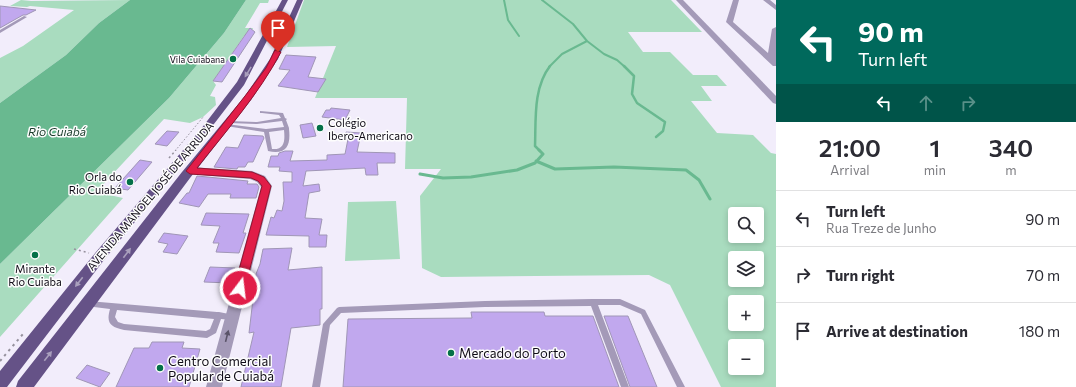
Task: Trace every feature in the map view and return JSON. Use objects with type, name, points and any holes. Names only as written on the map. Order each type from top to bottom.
[{"type":"main road","name":"AVENIDA MANOEL JOSÉ DE ARRUDA","points":[[0,383],[100,256],[204,131],[241,83],[285,0]]},
{"type":"main road","name":"AVENIDA MANOEL JOSÉ DE ARRUDA","points":[[24,386],[269,68],[300,0]]},
{"type":"main road","points":[[277,16],[293,16]]},
{"type":"street","points":[[679,0],[763,88],[773,96],[776,101]]},
{"type":"street","points":[[736,0],[729,22],[773,62]]},
{"type":"street","points":[[766,0],[776,8]]},
{"type":"street","points":[[773,62],[776,29]]},
{"type":"street","points":[[763,88],[776,88]]},
{"type":"street","points":[[190,171],[252,175],[261,179],[267,186],[226,316],[214,387]]},
{"type":"lane","points":[[0,32],[25,17]]},
{"type":"lane","points":[[262,112],[282,114],[285,119],[287,128],[286,144],[282,149],[276,152],[270,150],[266,132]]},
{"type":"lane","points":[[228,123],[257,123],[285,119]]},
{"type":"lane","points":[[228,123],[266,132],[287,128]]},
{"type":"lane","points":[[316,387],[327,324],[339,310],[485,304],[593,302],[620,302],[642,312],[681,387]]},
{"type":"lane","points":[[593,302],[625,387]]},
{"type":"lane","points":[[88,304],[226,316]]},
{"type":"lane","points":[[114,306],[111,318],[116,325],[184,333],[210,334],[226,316]]},
{"type":"path","points":[[74,249],[100,256]]},
{"type":"shaded area","points":[[21,0],[130,0],[99,23],[66,55],[0,103],[0,58],[23,46],[74,10],[30,6],[10,6]]},
{"type":"shaded area","points":[[246,0],[269,0],[268,3],[260,3],[245,28],[253,28],[249,36],[244,36],[213,81],[216,85],[210,96],[215,97],[216,105],[203,117],[190,123],[164,119],[96,192],[123,198],[0,337],[0,264],[169,98],[224,33]]},
{"type":"shaded area","points":[[304,0],[671,0],[702,32],[628,32],[643,52],[670,52],[693,75],[717,75],[727,86],[701,86],[712,101],[691,101],[717,133],[753,135],[771,153],[776,154],[776,387],[721,387],[670,285],[649,275],[441,277],[422,268],[420,196],[441,169],[405,169],[407,98],[315,98],[336,46],[287,47]]},
{"type":"shaded area","points":[[396,201],[400,259],[345,261],[348,202]]},
{"type":"water","name":"Rio Cuiabá","points":[[130,0],[246,0],[224,33],[169,98],[0,264],[0,103],[66,55],[99,23]]},
{"type":"building","points":[[0,6],[36,10],[23,15],[0,28]]},
{"type":"building","name":"Vila Cuiabana","points":[[250,28],[255,32],[222,82],[213,81]]},
{"type":"building","points":[[286,55],[316,57],[308,77],[326,79],[318,92],[278,86],[290,70],[279,69]]},
{"type":"building","points":[[331,108],[350,110],[345,120],[322,117],[326,110],[330,110]]},
{"type":"building","points":[[312,123],[316,136],[303,138],[300,125]]},
{"type":"building","points":[[167,131],[179,132],[167,146],[155,144]]},
{"type":"building","points":[[346,132],[361,133],[357,152],[395,153],[395,163],[377,163],[378,175],[366,175],[365,168],[306,171],[303,186],[319,184],[320,191],[309,193],[305,218],[322,219],[319,235],[327,235],[326,247],[309,247],[309,236],[266,235],[271,217],[274,218],[277,210],[282,211],[284,201],[283,182],[292,182],[292,172],[279,171],[280,167],[268,167],[271,156],[278,156],[279,153],[285,151],[293,151],[290,161],[327,160],[327,155],[345,154],[348,139],[344,139]]},
{"type":"building","points":[[244,135],[263,136],[264,138],[253,162],[248,162],[245,167],[238,167],[237,169],[214,167],[226,147],[238,148]]},
{"type":"building","points":[[140,160],[152,162],[128,190],[115,188]]},
{"type":"building","points":[[197,176],[248,181],[247,184],[257,184],[259,187],[256,198],[230,198],[231,194],[208,194],[199,207],[179,203],[187,193],[189,193]]},
{"type":"building","points":[[206,213],[249,214],[243,233],[246,233],[239,253],[216,252],[219,243],[213,243],[220,226],[201,225]]},
{"type":"building","points":[[164,233],[188,236],[177,254],[163,252],[168,244],[158,242]]},
{"type":"building","points":[[292,248],[288,270],[322,267],[322,309],[320,309],[320,325],[291,328],[281,387],[241,387],[254,332],[249,333],[256,274],[263,249]]},
{"type":"building","points":[[210,267],[235,268],[229,283],[204,282]]},
{"type":"building","name":"Mercado do Porto","points":[[471,312],[544,312],[545,316],[593,316],[619,387],[343,387],[348,319],[472,318]]},
{"type":"building","points":[[604,316],[628,316],[657,387],[630,387]]},
{"type":"building","name":"Centro Comercial Popular de Cuiabá","points":[[152,342],[184,342],[182,348],[200,349],[189,387],[116,387],[134,348],[149,348]]},
{"type":"building","points":[[87,365],[110,373],[100,387],[76,378]]},
{"type":"waterway","points":[[504,0],[508,20],[519,36]]},
{"type":"waterway","points":[[542,0],[573,24],[587,41]]},
{"type":"waterway","points":[[550,66],[562,54],[587,41]]},
{"type":"waterway","points":[[587,41],[604,54],[617,60],[625,67]]},
{"type":"waterway","points":[[537,161],[543,154],[535,146],[536,104],[541,84],[550,66]]},
{"type":"waterway","points":[[625,67],[634,76],[632,94],[637,103],[665,122],[663,131],[656,137]]},
{"type":"waterway","points":[[420,174],[443,178],[471,177],[517,170],[537,161]]},
{"type":"waterway","points":[[537,161],[555,169],[614,167],[686,170],[699,180],[710,199]]},
{"type":"place","name":"Vila Cuiabana","points":[[233,59]]},
{"type":"place","name":"Colégio Ibero-Americano","points":[[320,128]]},
{"type":"place","name":"Orla do Rio Cuiabá","points":[[130,182]]},
{"type":"place","name":"Mirante Rio Cuiaba","points":[[35,255]]},
{"type":"place","name":"Mercado do Porto","points":[[451,353]]},
{"type":"place","name":"Centro Comercial Popular de Cuiabá","points":[[160,368]]},
{"type":"route","points":[[240,288],[267,186],[261,179],[252,175],[190,171],[248,98],[269,68],[278,52]]}]
